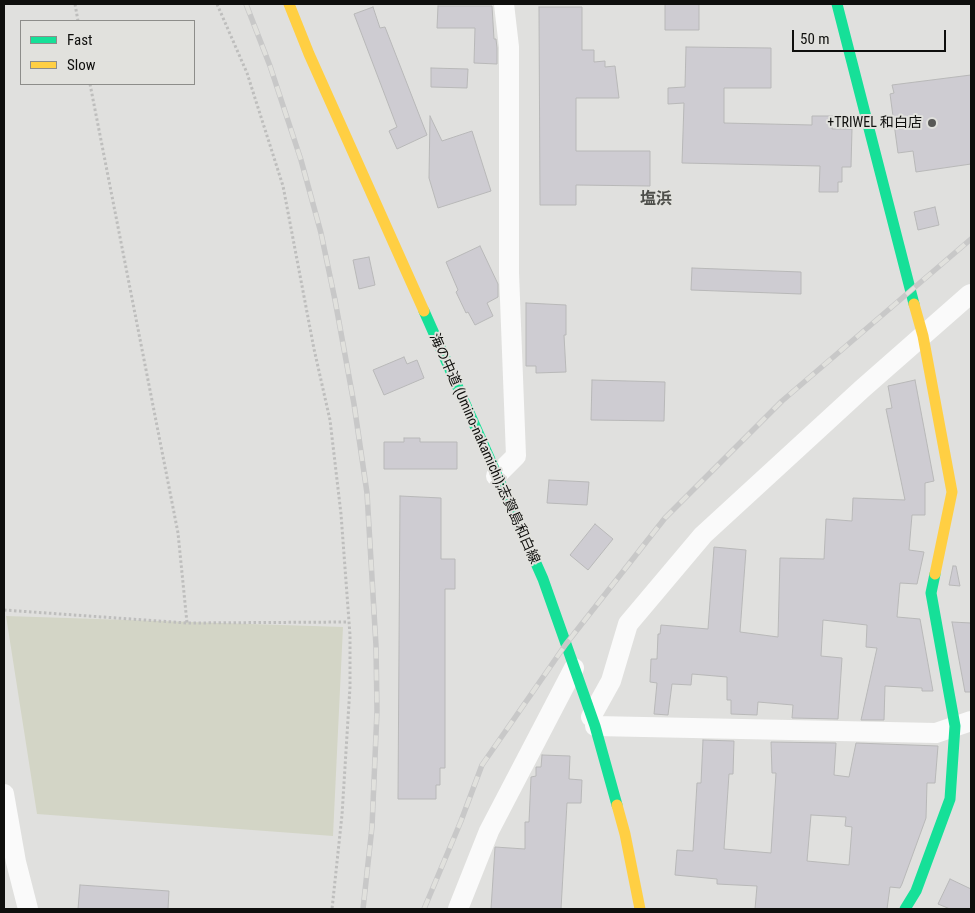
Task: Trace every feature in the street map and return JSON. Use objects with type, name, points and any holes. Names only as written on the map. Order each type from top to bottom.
[{"type":"main road","name":"海の中道 (Umino-nakamichi);志賀島和白線","points":[[289,4],[309,54],[542,579],[593,721],[625,834],[640,909]]},
{"type":"main road","points":[[837,4],[923,336],[952,492],[931,593],[963,724],[950,799],[916,891],[905,909]]},
{"type":"street","points":[[496,476],[516,456],[509,273],[509,47],[504,4]]},
{"type":"street","points":[[963,724],[936,733],[593,721],[611,680],[628,624],[704,535],[855,395],[971,294]]},
{"type":"street","points":[[458,909],[489,831],[574,668]]},
{"type":"street","points":[[4,794],[16,862],[28,909]]},
{"type":"path","points":[[75,4],[78,20]]},
{"type":"path","points":[[217,4],[247,73],[282,186],[330,420],[341,514],[350,688],[342,815],[332,909]]},
{"type":"path","points":[[90,85],[178,533],[187,623]]},
{"type":"path","points":[[4,610],[187,623],[348,622]]},
{"type":"shaded area","points":[[6,616],[343,627],[333,836],[37,814]]},
{"type":"building","points":[[665,4],[699,4],[699,30],[665,30]]},
{"type":"building","points":[[438,6],[492,6],[497,64],[474,63],[475,28],[437,28]]},
{"type":"building","points":[[373,7],[380,28],[385,27],[427,135],[397,149],[389,131],[397,127],[354,14]]},
{"type":"building","points":[[539,7],[582,7],[582,50],[594,50],[594,62],[605,61],[605,67],[615,66],[619,98],[576,98],[576,151],[650,151],[650,186],[576,185],[576,205],[540,205]]},
{"type":"building","points":[[686,47],[771,48],[771,88],[724,88],[724,123],[812,125],[812,116],[833,116],[832,129],[852,129],[851,167],[842,167],[842,182],[838,182],[838,192],[819,192],[820,166],[682,163],[684,103],[668,104],[668,88],[685,87]]},
{"type":"building","points":[[431,68],[468,69],[467,88],[431,87]]},
{"type":"building","name":"+TRIWEL 和白店","points":[[971,75],[971,164],[916,172],[913,151],[898,153],[890,94],[894,93],[892,85]]},
{"type":"building","points":[[430,116],[442,141],[472,131],[491,191],[438,208],[429,178]]},
{"type":"building","points":[[935,207],[939,225],[918,230],[914,212]]},
{"type":"building","points":[[480,246],[498,284],[498,297],[487,303],[493,316],[475,325],[468,312],[466,313],[456,292],[458,290],[446,262]]},
{"type":"building","points":[[369,257],[375,285],[359,289],[353,260]]},
{"type":"building","points":[[692,268],[801,272],[801,294],[691,290]]},
{"type":"building","points":[[526,303],[566,305],[566,335],[564,335],[566,372],[536,373],[536,366],[526,366]]},
{"type":"building","points":[[404,357],[407,364],[417,360],[424,378],[384,395],[373,370]]},
{"type":"building","points":[[592,380],[665,382],[664,421],[591,420]]},
{"type":"building","points":[[915,380],[934,481],[925,483],[925,515],[912,515],[909,550],[924,552],[917,584],[900,583],[897,617],[920,619],[933,691],[922,691],[922,688],[885,686],[884,720],[861,720],[877,648],[866,647],[867,625],[823,620],[821,656],[842,658],[838,719],[792,718],[793,705],[758,702],[757,715],[731,714],[731,700],[727,700],[727,677],[692,674],[691,685],[672,684],[668,715],[654,714],[657,683],[650,682],[651,659],[657,659],[658,634],[660,634],[661,625],[708,629],[714,547],[746,550],[740,632],[778,637],[780,558],[824,559],[826,519],[852,521],[853,498],[905,500],[886,409],[892,408],[888,386]]},
{"type":"building","points":[[404,438],[420,438],[420,442],[457,442],[457,469],[384,469],[384,442],[404,442]]},
{"type":"building","points":[[549,480],[589,482],[587,505],[547,503]]},
{"type":"building","points":[[400,496],[441,498],[441,559],[455,559],[455,589],[445,589],[445,768],[440,768],[440,785],[436,785],[436,799],[398,799]]},
{"type":"building","points":[[595,524],[613,539],[588,570],[570,555]]},
{"type":"building","points":[[953,566],[956,566],[960,586],[949,585]]},
{"type":"building","points":[[952,622],[971,623],[971,692],[965,692]]},
{"type":"building","points":[[703,740],[734,741],[733,774],[729,774],[724,849],[771,853],[776,773],[772,773],[771,742],[836,743],[834,775],[849,777],[856,743],[938,746],[935,783],[927,783],[926,818],[900,888],[890,887],[887,909],[755,909],[757,886],[717,884],[717,879],[675,875],[677,850],[693,851],[697,783],[701,783]],"holes":[[[811,815],[846,817],[845,826],[852,827],[849,865],[807,861]]]},
{"type":"building","points":[[542,755],[570,756],[569,779],[582,780],[581,803],[567,803],[561,909],[491,909],[495,847],[525,849],[525,822],[529,822],[531,777],[536,776],[536,767],[541,767]]},
{"type":"building","points":[[950,879],[971,889],[971,909],[950,909],[938,904]]},
{"type":"building","points":[[80,885],[169,891],[168,909],[78,909]]},
{"type":"railway","points":[[246,4],[270,66],[301,160],[321,233],[354,404],[367,493],[376,646],[377,711],[372,827],[363,909]]},
{"type":"railway","points":[[424,909],[482,765],[566,644],[665,518],[782,401],[971,239]]},
{"type":"traffic: fast","points":[[837,4],[914,304]]},
{"type":"traffic: fast","points":[[424,311],[543,579],[595,726],[617,805]]},
{"type":"traffic: fast","points":[[905,909],[916,891],[950,799],[955,726],[931,593],[935,574]]},
{"type":"traffic: slow","points":[[289,4],[309,54],[424,311]]},
{"type":"traffic: slow","points":[[914,304],[923,336],[952,492],[935,574]]},
{"type":"traffic: slow","points":[[617,805],[625,834],[640,909]]},
{"type":"place","name":"+TRIWEL 和白店","points":[[932,123]]},
{"type":"district","name":"塩浜","points":[[656,200]]}]
